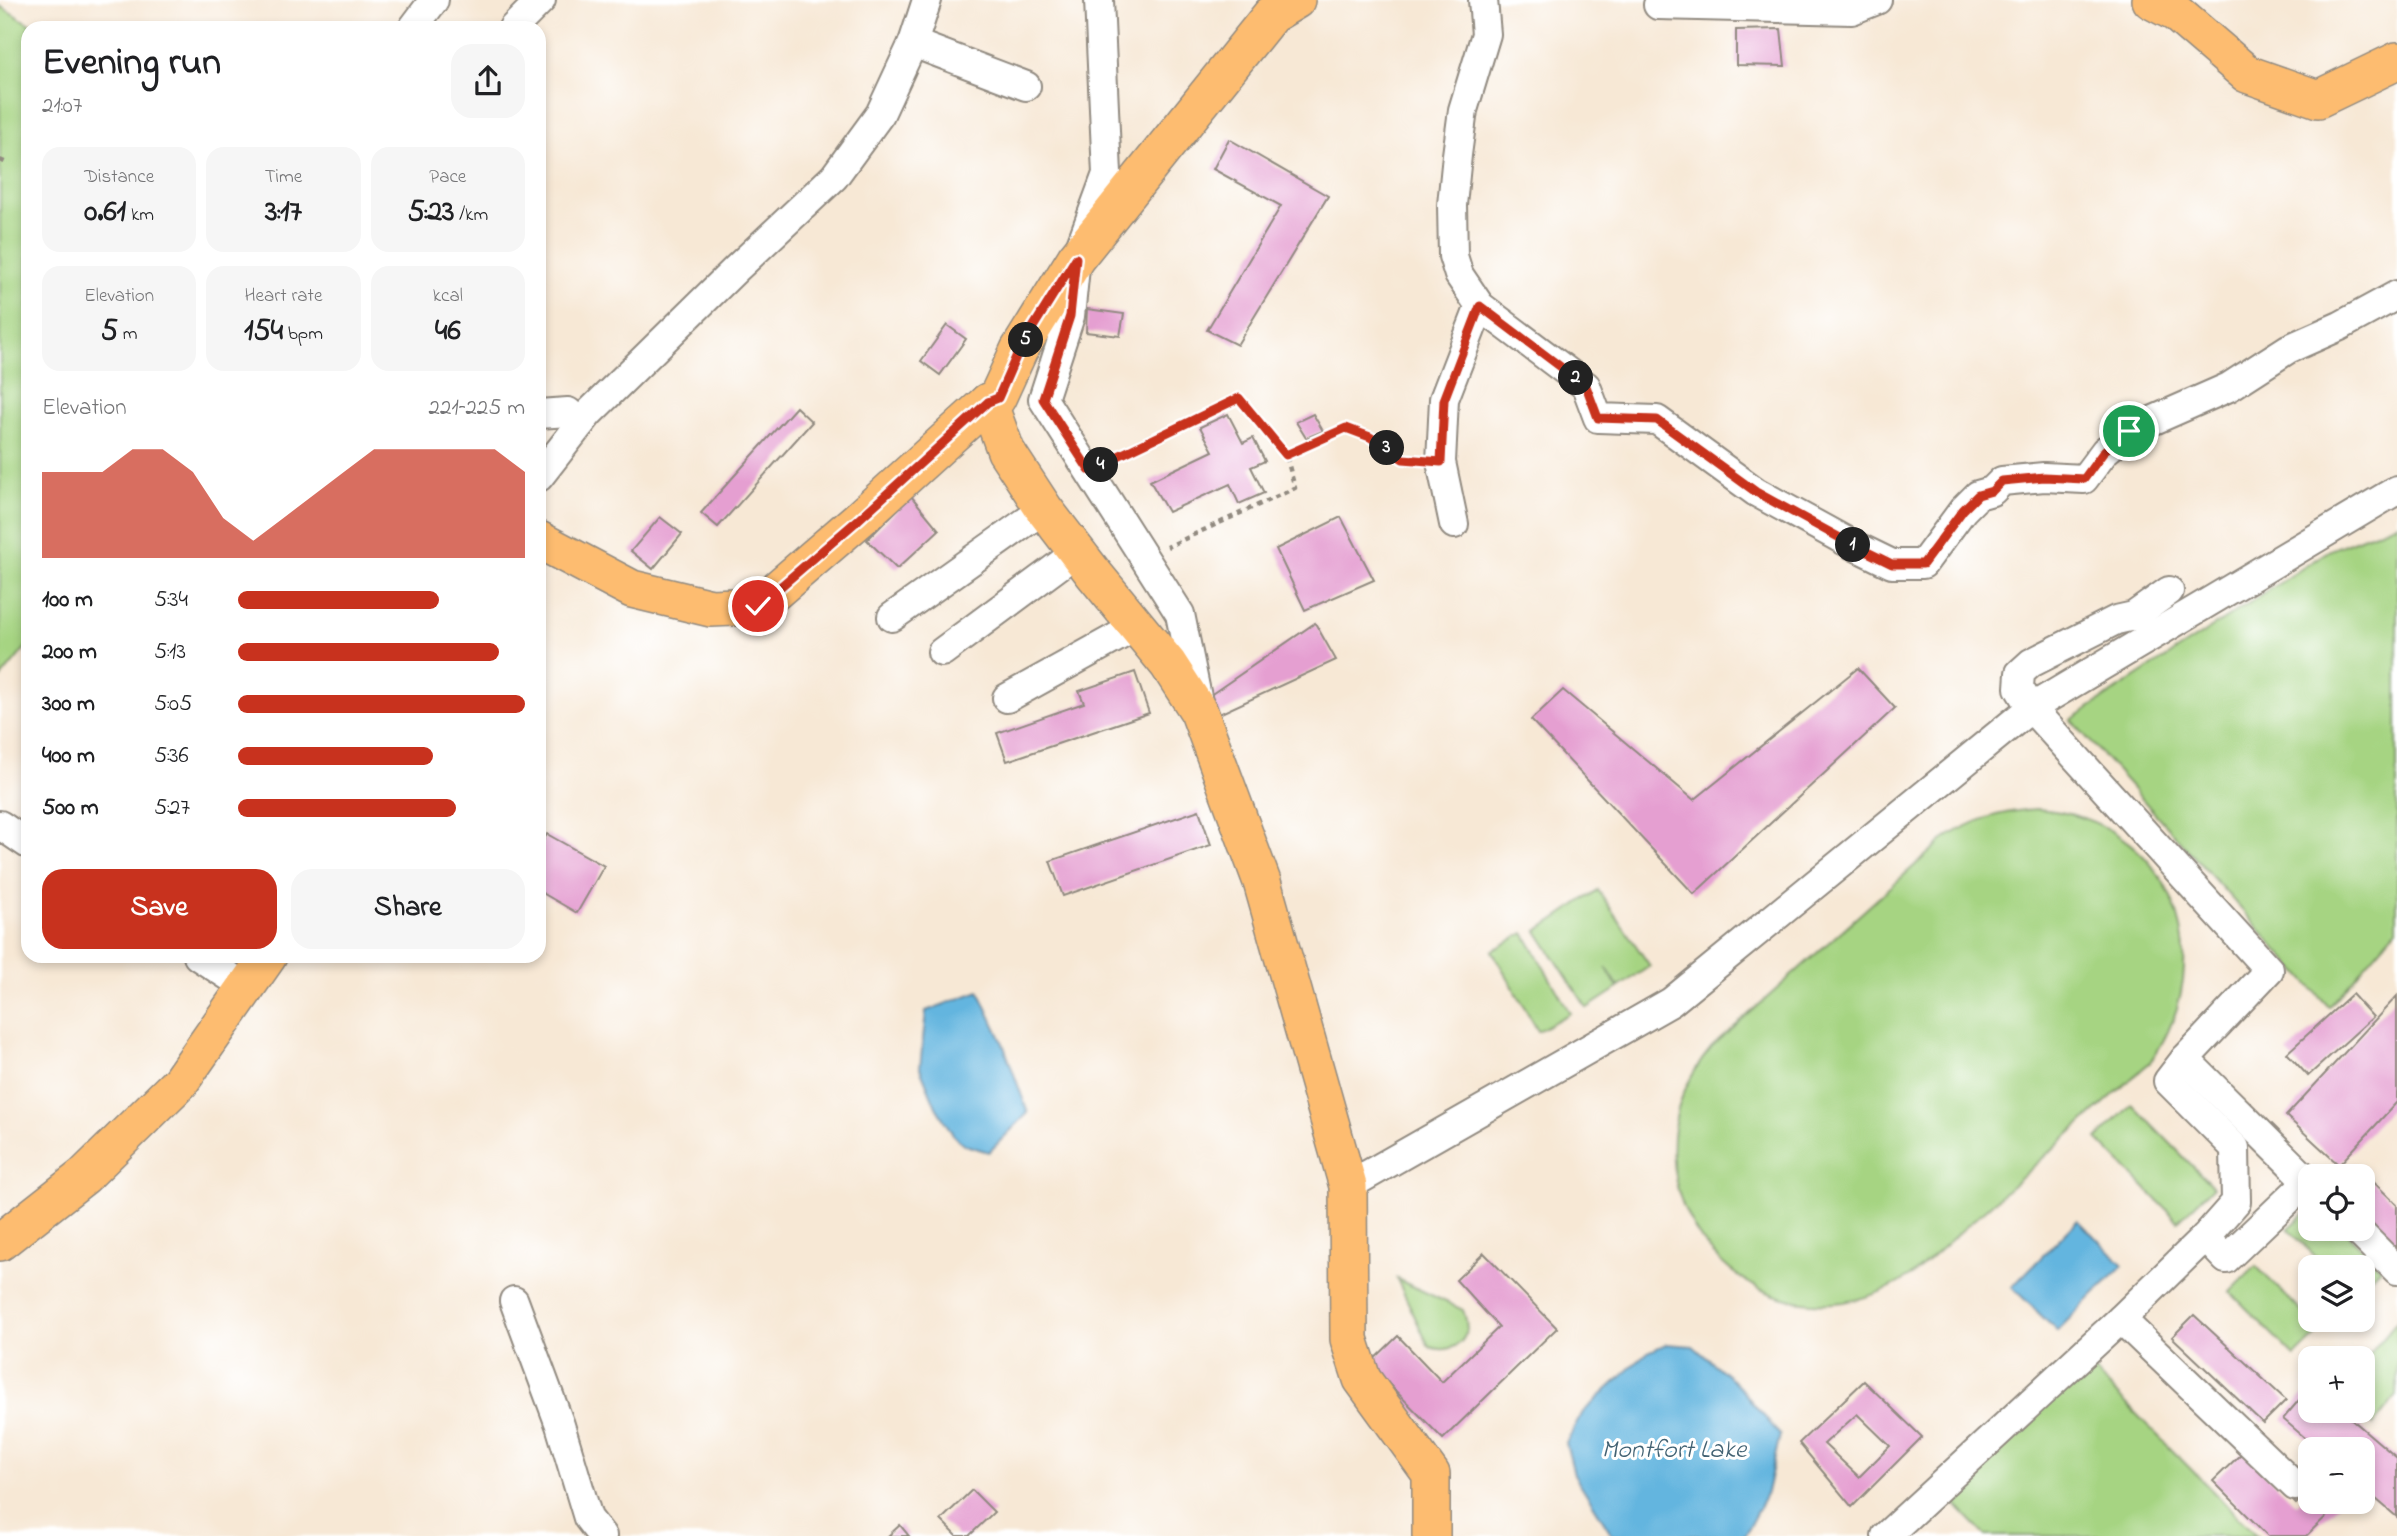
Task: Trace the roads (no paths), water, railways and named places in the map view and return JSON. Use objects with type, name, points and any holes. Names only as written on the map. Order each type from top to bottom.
[{"type":"main road","points":[[546,544],[632,589],[711,608],[758,606],[988,402],[998,398],[1019,350],[1076,258],[1272,15],[1296,0]]},
{"type":"main road","points":[[2151,0],[2176,12],[2247,74],[2318,99],[2397,61]]},
{"type":"main road","points":[[988,402],[1006,451],[1044,509],[1168,664],[1199,712],[1262,882],[1348,1186],[1349,1339],[1362,1380],[1431,1474],[1432,1536]]},
{"type":"main road","points":[[0,1242],[84,1176],[180,1082],[263,963]]},
{"type":"street","points":[[418,21],[435,0]]},
{"type":"street","points":[[520,21],[541,0]]},
{"type":"street","points":[[546,468],[581,423],[736,269],[834,177],[880,114],[913,43],[926,0]]},
{"type":"street","points":[[1099,0],[1107,174],[1076,258],[1070,316],[1043,399],[1180,614],[1199,712]]},
{"type":"street","points":[[1483,0],[1486,34],[1463,110],[1452,205],[1453,257],[1459,275],[1480,306],[1586,386],[1598,418],[1657,420],[1756,492],[1892,564],[1923,564],[1963,510],[1978,495],[1992,491],[2002,481],[2044,477],[2084,479],[2105,450],[2129,431],[2229,387],[2288,349],[2340,326],[2397,295]]},
{"type":"street","points":[[1658,5],[1852,10],[1877,0]]},
{"type":"street","points":[[913,43],[1026,86]]},
{"type":"street","points":[[1454,524],[1441,462],[1444,400],[1480,306]]},
{"type":"street","points":[[546,414],[568,412],[581,423]]},
{"type":"street","points":[[1348,1186],[1671,1002],[2031,708],[2397,490]]},
{"type":"street","points":[[892,617],[1044,509]]},
{"type":"street","points":[[942,652],[1077,552]]},
{"type":"street","points":[[1886,1536],[2121,1319],[2205,1237],[2236,1202],[2235,1148],[2168,1082],[2185,1059],[2269,970],[2031,708],[2019,688],[2020,673],[2024,667],[2116,620],[2134,616],[2169,591]]},
{"type":"street","points":[[1007,698],[1137,626]]},
{"type":"street","points":[[0,825],[21,839]]},
{"type":"street","points":[[209,963],[246,987]]},
{"type":"street","points":[[2185,1059],[2298,1171]]},
{"type":"street","points":[[2205,1237],[2226,1259],[2298,1192]]},
{"type":"street","points":[[2368,1241],[2397,1270]]},
{"type":"street","points":[[514,1301],[560,1424],[588,1518],[603,1536]]},
{"type":"street","points":[[2121,1319],[2295,1486]]},
{"type":"water","points":[[979,991],[1002,1041],[1028,1113],[989,1152],[965,1145],[954,1136],[936,1107],[920,1068],[926,1011]]},
{"type":"water","points":[[2078,1220],[2123,1265],[2057,1331],[2012,1287]]},
{"type":"water","name":"Montfort Lake","points":[[1666,1344],[1693,1346],[1735,1382],[1780,1435],[1767,1492],[1744,1536],[1613,1536],[1574,1474],[1566,1443],[1583,1412],[1648,1352]]}]
